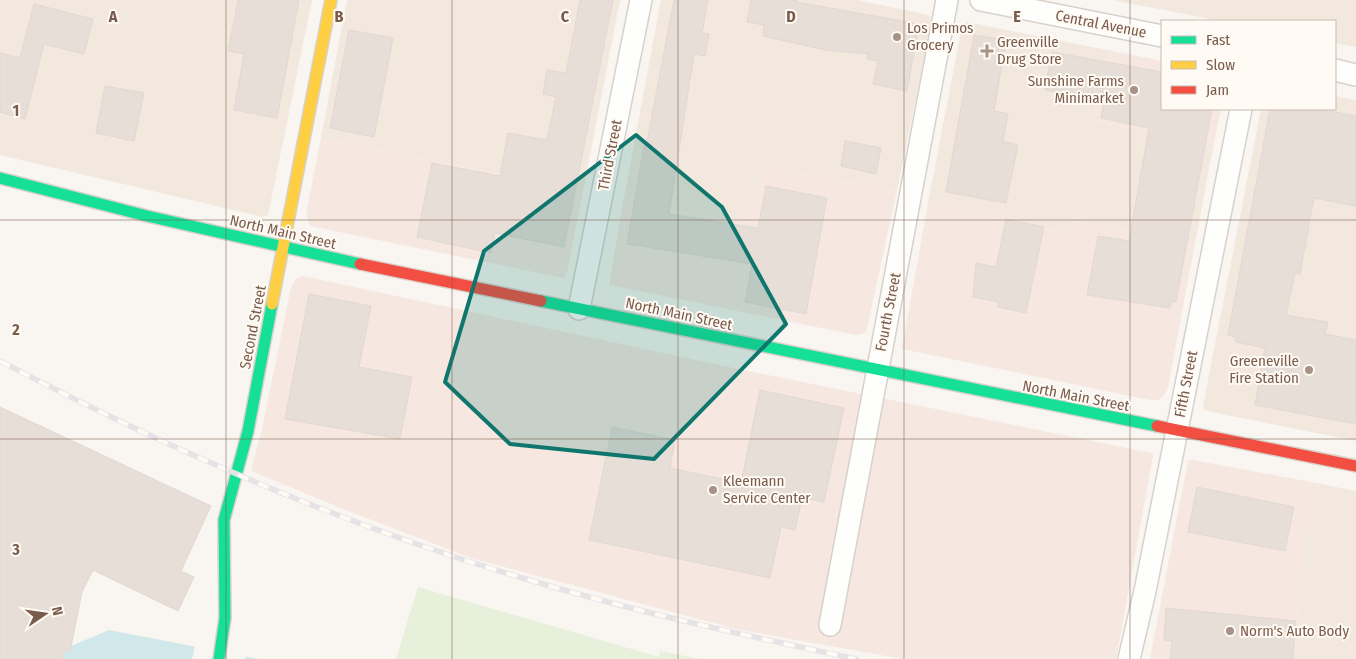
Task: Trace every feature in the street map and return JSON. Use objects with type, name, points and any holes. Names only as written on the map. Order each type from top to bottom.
[{"type":"main road","name":"Second Street","points":[[220,655],[225,618],[224,520],[248,431],[331,0]]},
{"type":"main road","name":"North Main Street","points":[[0,178],[147,216],[283,248],[1356,466]]},
{"type":"street","name":"Third Street","points":[[579,309],[641,0]]},
{"type":"street","name":"Fourth Street","points":[[830,625],[947,0]]},
{"type":"street","name":"Central Avenue","points":[[981,0],[1003,2],[1161,36]]},
{"type":"street","points":[[1336,70],[1356,75]]},
{"type":"street","name":"Fifth Street","points":[[1129,659],[1177,431],[1241,110]]},
{"type":"highlighted area","points":[[636,135],[722,207],[786,324],[654,459],[510,444],[445,382],[484,251]]},
{"type":"shaded area","points":[[0,0],[312,0],[268,215],[263,217],[0,155]]},
{"type":"shaded area","points":[[347,0],[620,0],[583,191],[321,138]]},
{"type":"shaded area","points":[[661,0],[857,0],[929,15],[932,21],[897,190],[764,167],[750,222],[623,203]]},
{"type":"shaded area","points":[[1112,0],[1356,0],[1356,47],[1336,43],[1336,20],[1216,20]]},
{"type":"shaded area","points":[[966,22],[1107,50],[1092,121],[1214,143],[1195,243],[1075,221],[1072,234],[928,203],[962,26]]},
{"type":"shaded area","name":"Sunshine Farms Minimarket","points":[[1107,50],[1161,61],[1161,110],[1221,110],[1214,143],[1092,121]]},
{"type":"shaded area","points":[[1336,96],[1356,100],[1356,441],[1212,412],[1205,410],[1203,406],[1261,110],[1336,110]]},
{"type":"shaded area","points":[[321,138],[583,191],[566,277],[563,278],[310,226],[306,214]]},
{"type":"shaded area","points":[[763,167],[897,190],[866,333],[856,335],[609,285],[623,203],[750,222]]},
{"type":"shaded area","points":[[928,203],[1072,234],[1075,221],[1195,243],[1168,387],[1164,395],[1158,400],[1150,400],[902,349]]},
{"type":"shaded area","points":[[303,276],[743,370],[1152,453],[1153,456],[1116,659],[902,659],[736,629],[474,559],[348,511],[251,471],[262,429],[291,287],[296,279]]},
{"type":"shaded area","points":[[1188,460],[1311,482],[1294,659],[1150,659]]},
{"type":"shaded area","points":[[1311,482],[1356,491],[1356,659],[1294,659]]},
{"type":"green space","points":[[418,587],[659,657],[660,651],[700,659],[396,659]]},
{"type":"water","points":[[109,630],[258,659],[62,659],[63,651],[70,652],[71,646]]},
{"type":"pier","points":[[195,646],[246,656],[246,659],[192,659]]},
{"type":"building","points":[[238,0],[299,0],[277,118],[234,110],[244,54],[228,51]]},
{"type":"building","points":[[580,0],[613,0],[564,247],[495,233],[491,253],[417,237],[432,163],[500,176],[508,133],[547,140],[556,97],[543,94],[547,70],[566,73]]},
{"type":"building","points":[[674,0],[708,0],[702,33],[709,34],[705,56],[694,54],[669,214],[758,228],[766,186],[827,198],[806,314],[745,302],[752,264],[627,244],[644,146],[646,147]]},
{"type":"building","points":[[751,0],[797,0],[796,2],[919,24],[907,91],[873,84],[878,61],[867,59],[868,54],[826,50],[763,36],[764,25],[747,22]]},
{"type":"building","points":[[34,4],[93,19],[84,54],[44,44],[25,119],[0,112],[0,53],[20,58]]},
{"type":"building","points":[[349,30],[393,38],[374,137],[330,128]]},
{"type":"building","points":[[974,35],[1006,40],[994,111],[1008,114],[1003,141],[1018,145],[1006,203],[946,192]]},
{"type":"building","points":[[1052,52],[1161,72],[1161,110],[1212,110],[1176,302],[1172,301],[1170,308],[1087,295],[1098,236],[1129,241],[1149,128],[1101,118],[1104,101],[1045,90]]},
{"type":"building","points":[[105,86],[144,93],[134,141],[96,133]]},
{"type":"building","points":[[1270,110],[1323,110],[1356,116],[1356,206],[1314,198],[1300,274],[1295,273],[1286,315],[1328,322],[1325,334],[1356,340],[1356,424],[1255,405],[1265,348],[1236,342],[1236,337],[1228,335]]},
{"type":"building","points":[[845,141],[881,148],[876,174],[841,166]]},
{"type":"building","points":[[1006,219],[1044,227],[1026,313],[998,307],[999,302],[973,297],[976,263],[996,267]]},
{"type":"building","points":[[309,294],[371,306],[359,367],[412,377],[400,439],[285,419]]},
{"type":"building","name":"Kleemann Service Center","points":[[760,390],[844,408],[824,502],[802,498],[795,530],[781,527],[770,578],[589,540],[612,427],[675,440],[670,468],[741,483]]},
{"type":"building","points":[[0,407],[211,506],[181,571],[194,577],[178,611],[93,570],[82,592],[70,652],[63,651],[62,659],[0,659]]},
{"type":"building","points":[[1197,487],[1294,507],[1285,551],[1188,532]]},
{"type":"building","name":"Norm's Auto Body","points":[[1166,608],[1296,621],[1293,659],[1170,659],[1172,641],[1164,640]]},
{"type":"railway","points":[[0,361],[130,426],[196,456],[262,485],[398,537],[467,561],[615,604],[735,633],[856,659]]},
{"type":"traffic: fast","points":[[0,178],[147,216],[360,264]]},
{"type":"traffic: fast","points":[[541,301],[1157,426]]},
{"type":"traffic: fast","points":[[219,659],[225,618],[224,520],[248,431],[272,304]]},
{"type":"traffic: slow","points":[[272,304],[331,0]]},
{"type":"traffic: jam","points":[[360,264],[541,301]]},
{"type":"traffic: jam","points":[[1157,426],[1356,466]]},
{"type":"place","name":"Los Primos Grocery","points":[[897,37]]},
{"type":"place","name":"Greenville Drug Store","points":[[987,51]]},
{"type":"place","name":"Sunshine Farms Minimarket","points":[[1134,90]]},
{"type":"place","name":"Greeneville Fire Station","points":[[1309,370]]},
{"type":"place","name":"Kleemann Service Center","points":[[713,490]]},
{"type":"place","name":"Norm's Auto Body","points":[[1230,631]]}]
